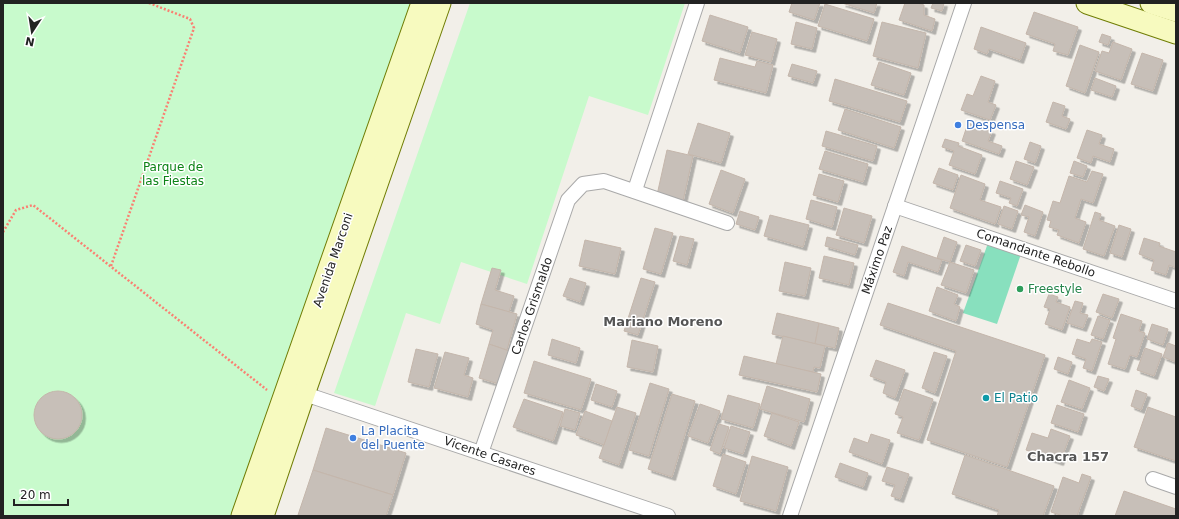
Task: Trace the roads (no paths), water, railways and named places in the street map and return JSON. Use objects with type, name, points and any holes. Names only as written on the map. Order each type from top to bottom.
[{"type":"main road","name":"Avenida Marconi","points":[[263,516],[292,393],[422,3]]},
{"type":"main road","name":"Avenida Marconi","points":[[242,516],[292,393],[440,3]]},
{"type":"main road","points":[[1087,3],[1176,33]]},
{"type":"main road","points":[[1151,3],[1176,11]]},
{"type":"street","points":[[697,3],[635,190],[728,223]]},
{"type":"street","name":"Máximo Paz","points":[[790,516],[964,3]]},
{"type":"street","name":"Carlos Grismaldo","points":[[481,452],[568,200],[583,184],[604,181],[635,190]]},
{"type":"street","name":"Comandante Rebollo","points":[[895,206],[1176,301]]},
{"type":"street","name":"Vicente Casares","points":[[292,393],[481,452],[668,516]]},
{"type":"street","points":[[1153,479],[1176,487]]},
{"type":"place","name":"Despensa","points":[[958,125]]},
{"type":"place","name":"Freestyle","points":[[1020,289]]},
{"type":"place","name":"El Patio","points":[[986,398]]},
{"type":"place","name":"La Placita del Puente","points":[[353,438]]},
{"type":"district","name":"Mariano Moreno","points":[[663,321]]},
{"type":"district","name":"Chacra 157","points":[[1068,456]]},
{"type":"park label","name":"Parque de las Fiestas","points":[[173,174]]}]
